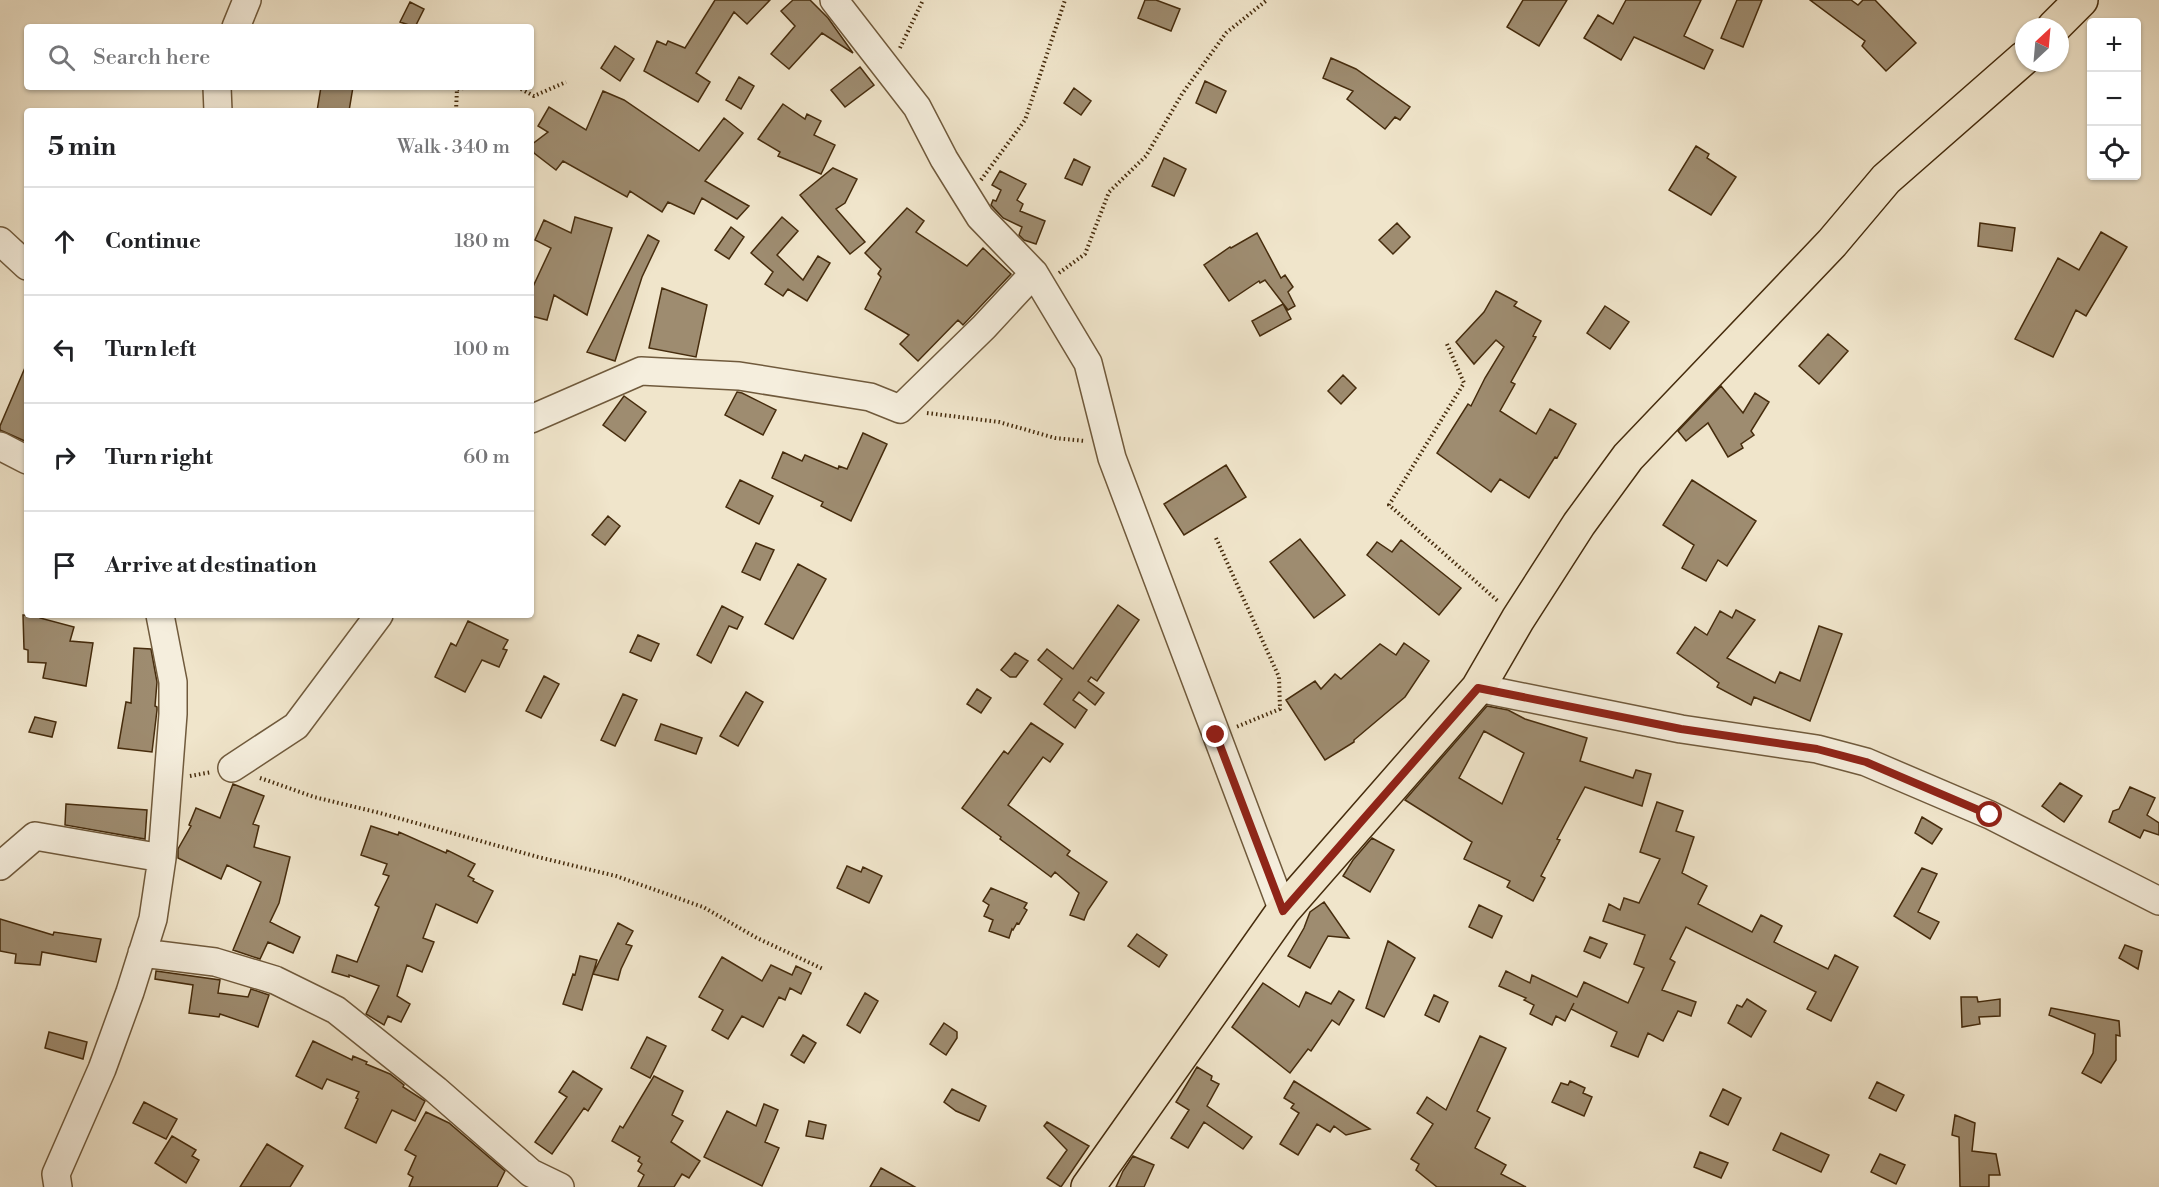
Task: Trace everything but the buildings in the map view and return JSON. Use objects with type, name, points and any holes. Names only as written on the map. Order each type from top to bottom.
[{"type":"main road","points":[[2063,18],[2081,0]]},
{"type":"main road","points":[[1088,1187],[1283,911],[1478,688],[1518,619],[1579,524],[1628,457],[1832,243],[1887,179],[2015,66]]},
{"type":"street","points":[[237,24],[247,0]]},
{"type":"street","points":[[834,0],[916,107],[944,159],[980,217],[1037,279],[1088,363],[1112,458],[1283,911]]},
{"type":"street","points":[[217,90],[218,108]]},
{"type":"street","points":[[0,241],[24,263]]},
{"type":"street","points":[[534,418],[641,371],[739,376],[870,397],[900,410],[984,327],[1037,279]]},
{"type":"street","points":[[0,446],[24,458]]},
{"type":"street","points":[[51,1182],[102,1069],[153,919],[162,858],[169,780],[173,682],[161,618]]},
{"type":"street","points":[[232,768],[296,726],[377,618]]},
{"type":"street","points":[[1478,688],[1681,729],[1817,749],[1866,762],[1990,815],[2159,901]]},
{"type":"street","points":[[0,866],[35,836],[162,858]]},
{"type":"street","points":[[142,953],[215,962],[275,980],[336,1010],[436,1090],[531,1173],[560,1187]]},
{"type":"path","points":[[890,71],[923,0]]},
{"type":"path","points":[[968,197],[1025,120],[1065,0]]},
{"type":"path","points":[[1037,279],[1085,254],[1109,192],[1146,156],[1182,94],[1226,33],[1268,0]]},
{"type":"path","points":[[523,90],[534,96],[566,82]]},
{"type":"path","points":[[456,108],[457,90]]},
{"type":"path","points":[[1447,344],[1464,383],[1389,505],[1518,619]]},
{"type":"path","points":[[900,410],[999,422],[1054,438],[1108,443]]},
{"type":"path","points":[[1216,538],[1279,677],[1280,709],[1216,735]]},
{"type":"path","points":[[169,780],[232,768],[314,797],[616,876],[703,907],[757,938],[823,969]]},
{"type":"route","points":[[1216,735],[1283,911],[1478,688],[1681,729],[1817,749],[1866,762],[1990,815]]}]
